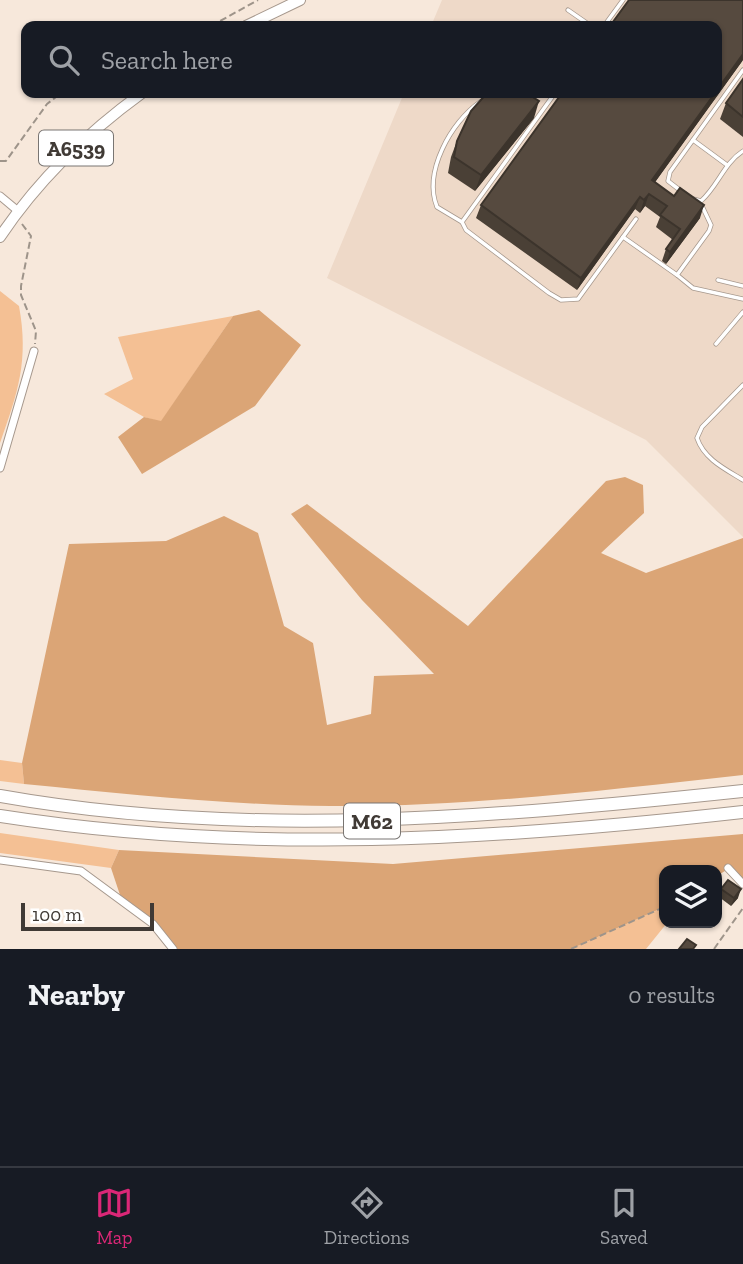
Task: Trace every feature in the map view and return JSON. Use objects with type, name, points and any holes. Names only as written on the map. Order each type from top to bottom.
[{"type":"highway","name":"M62","points":[[0,796],[110,811],[208,818],[365,821],[540,812],[743,791]]},
{"type":"highway","name":"M62","points":[[0,816],[173,835],[386,841],[571,832],[743,812]]},
{"type":"main road","points":[[256,21],[300,0]]},
{"type":"main road","name":"A6539","points":[[0,237],[16,213],[104,121],[135,98]]},
{"type":"street","points":[[0,196],[16,213]]},
{"type":"street","points":[[0,468],[34,351]]},
{"type":"street","points":[[0,860],[81,871],[153,924],[173,949]]},
{"type":"street","points":[[728,868],[743,884]]},
{"type":"lane","points":[[608,21],[624,0]]},
{"type":"lane","points":[[568,10],[584,21]]},
{"type":"lane","points":[[677,275],[709,232],[711,225],[701,201],[668,181],[670,172],[743,70]]},
{"type":"lane","points":[[462,222],[551,98]]},
{"type":"lane","points":[[484,99],[460,121],[447,141],[434,187],[437,207],[462,222],[472,235],[549,293],[568,301],[578,299],[636,219]]},
{"type":"lane","points":[[693,140],[727,165]]},
{"type":"lane","points":[[701,201],[719,181],[727,165],[743,151]]},
{"type":"lane","points":[[623,237],[694,288],[743,299]]},
{"type":"lane","points":[[718,280],[743,286]]},
{"type":"lane","points":[[716,344],[743,312]]},
{"type":"lane","points":[[743,385],[702,427],[696,438],[700,448],[712,460],[743,480]]},
{"type":"path","points":[[220,21],[258,0]]},
{"type":"path","points":[[0,161],[6,161],[47,104],[55,98]]},
{"type":"path","points":[[16,213],[31,236],[21,286],[36,331],[34,351]]},
{"type":"path","points":[[714,949],[743,908]]},
{"type":"path","points":[[571,949],[659,909]]},
{"type":"shaded area","points":[[442,0],[743,0],[743,537],[646,440],[327,278],[402,98],[722,98],[722,21],[433,21]]},
{"type":"shaded area","points":[[0,291],[19,306],[23,343],[17,392],[0,443]]},
{"type":"shaded area","points":[[259,310],[301,345],[255,406],[142,474],[118,437],[144,417],[161,421],[233,316]]},
{"type":"shaded area","points":[[233,316],[161,422],[144,417],[104,394],[133,379],[118,337]]},
{"type":"shaded area","points":[[625,477],[643,485],[644,513],[601,553],[646,573],[743,538],[743,775],[537,796],[382,806],[216,801],[24,784],[22,763],[69,544],[166,541],[224,516],[258,533],[284,626],[313,643],[327,725],[371,714],[374,676],[434,674],[362,600],[291,514],[307,504],[468,626],[606,481]]},
{"type":"shaded area","points":[[0,760],[22,763],[24,784],[0,781]]},
{"type":"shaded area","points":[[0,833],[119,850],[111,868],[0,853]]},
{"type":"shaded area","points":[[743,834],[743,884],[728,869],[722,873],[722,865],[659,865],[659,909],[571,949],[174,949],[120,895],[111,868],[119,850],[393,864]]},
{"type":"shaded area","points":[[659,909],[659,928],[663,928],[646,949],[571,949]]},
{"type":"building","points":[[629,0],[743,0],[743,54],[722,83],[722,21],[614,21]]},
{"type":"building","points":[[743,79],[743,117],[726,103]]},
{"type":"building","points":[[483,98],[534,98],[539,101],[481,175],[454,157],[457,141],[471,111]]},
{"type":"building","points":[[558,98],[711,98],[652,180],[674,196],[680,188],[704,205],[670,252],[666,249],[680,229],[660,215],[667,206],[649,194],[644,200],[640,197],[581,278],[481,205]]},
{"type":"building","points":[[728,880],[741,889],[734,898],[722,888]]},
{"type":"building","points":[[687,939],[696,945],[693,949],[679,949]]}]
